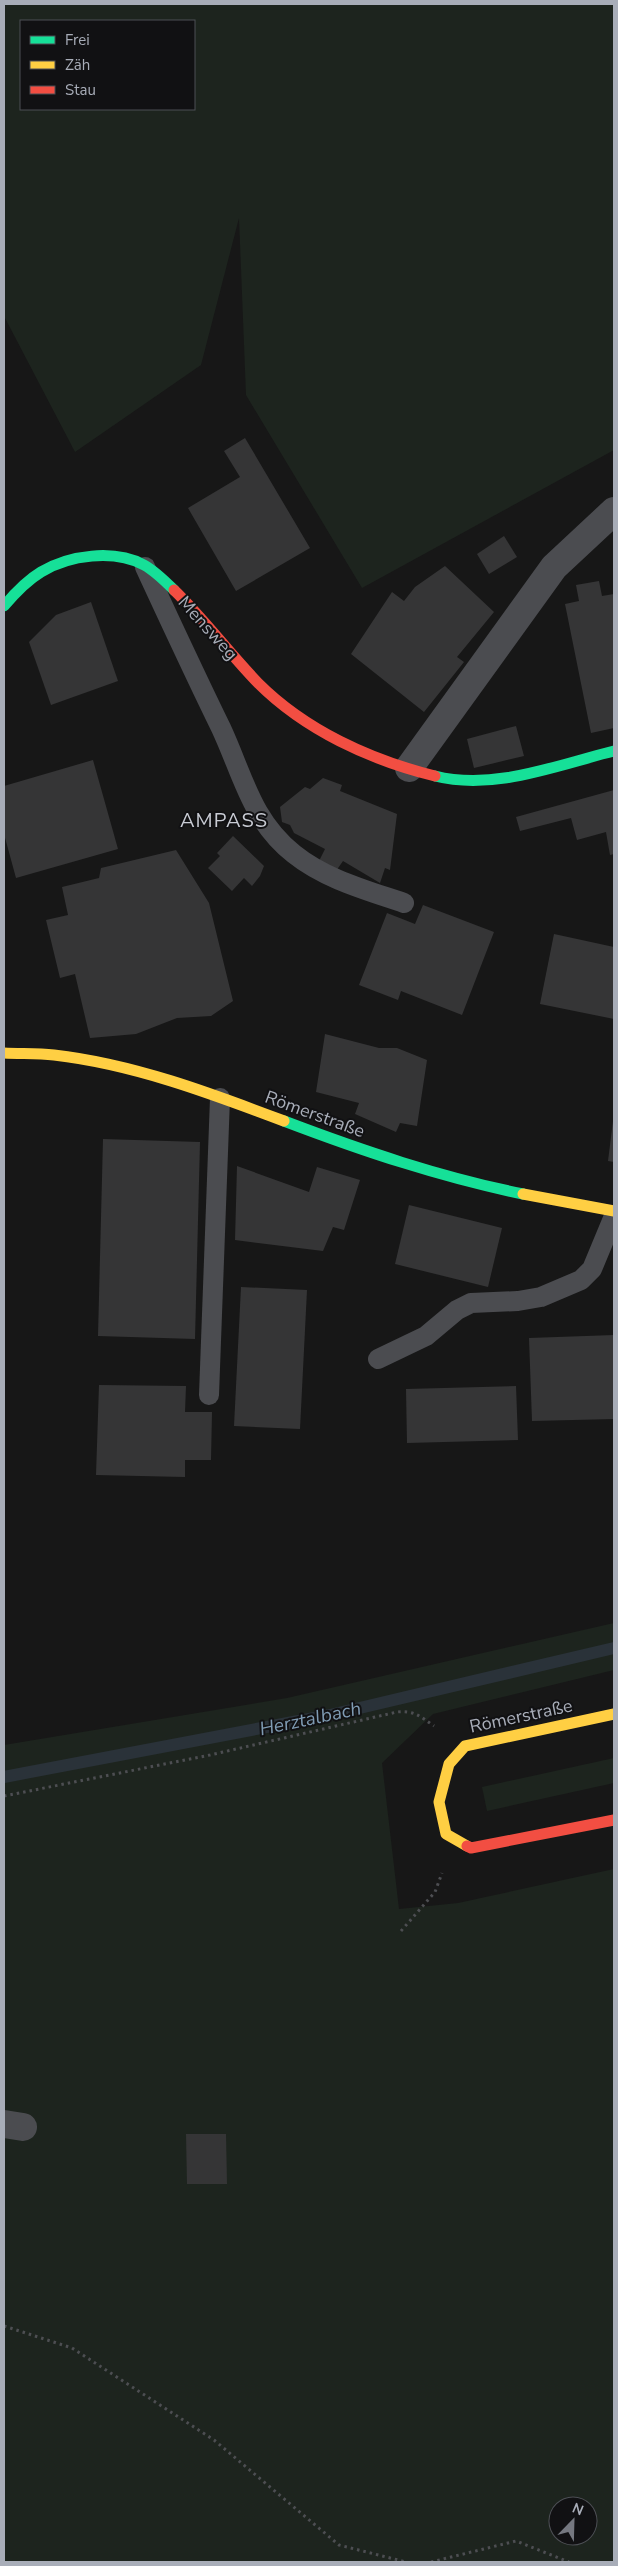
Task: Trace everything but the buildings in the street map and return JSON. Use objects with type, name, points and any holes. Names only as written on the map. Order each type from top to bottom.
[{"type":"street","points":[[409,768],[554,567],[614,511]]},
{"type":"street","name":"Mensweg","points":[[4,606],[44,568],[74,558],[120,558],[144,565],[162,579],[192,608],[257,682],[287,708],[325,734],[409,768],[444,779],[478,782],[614,751]]},
{"type":"street","name":"Römerstraße","points":[[4,1053],[28,1052],[97,1063],[163,1079],[435,1174],[614,1211]]},
{"type":"street","name":"Römerstraße","points":[[454,1839],[446,1834],[439,1802],[449,1764],[465,1746],[614,1714]]},
{"type":"street","points":[[454,1839],[471,1848],[614,1820]]},
{"type":"lane","points":[[144,565],[222,731],[258,815],[269,830],[294,855],[329,876],[404,903]]},
{"type":"lane","points":[[210,1395],[220,1098]]},
{"type":"lane","points":[[378,1359],[426,1336],[456,1310],[471,1303],[518,1301],[541,1297],[581,1280],[592,1269],[614,1216]]},
{"type":"path","points":[[4,1796],[210,1755],[397,1712],[408,1711],[417,1714],[465,1746]]},
{"type":"path","points":[[401,1931],[435,1892],[454,1839]]},
{"type":"path","points":[[4,2326],[72,2348],[206,2434],[339,2545],[406,2562]]},
{"type":"path","points":[[431,2562],[516,2541],[569,2562]]},
{"type":"shaded area","points":[[4,4],[614,4],[614,450],[362,588],[246,395],[239,218],[201,365],[75,452],[4,316]]},
{"type":"shaded area","points":[[614,1623],[614,1670],[433,1714],[382,1763],[399,1909],[458,1903],[614,1869],[614,2562],[4,2562],[4,1745],[287,1698]]},
{"type":"shaded area","points":[[614,1758],[614,1783],[487,1811],[482,1787]]},
{"type":"waterway","name":"Herztalbach","points":[[4,1777],[330,1715],[614,1648]]},
{"type":"traffic: fast","points":[[4,606],[21,587],[41,572],[65,561],[92,556],[119,557],[132,560],[152,570],[174,590]]},
{"type":"traffic: fast","points":[[435,776],[457,780],[503,778],[548,769],[614,751]]},
{"type":"traffic: fast","points":[[284,1121],[402,1162],[462,1180],[523,1194]]},
{"type":"traffic: slow","points":[[4,1053],[41,1054],[84,1059],[142,1072],[200,1090],[284,1121]]},
{"type":"traffic: slow","points":[[523,1194],[614,1211]]},
{"type":"traffic: slow","points":[[467,1846],[446,1834],[439,1802],[449,1764],[465,1746],[614,1714]]},
{"type":"traffic: jam","points":[[174,590],[258,683],[296,715],[318,729],[363,752],[435,776]]},
{"type":"traffic: jam","points":[[467,1846],[471,1848],[614,1820]]},
{"type":"district","name":"AMPASS","points":[[224,820]]}]
